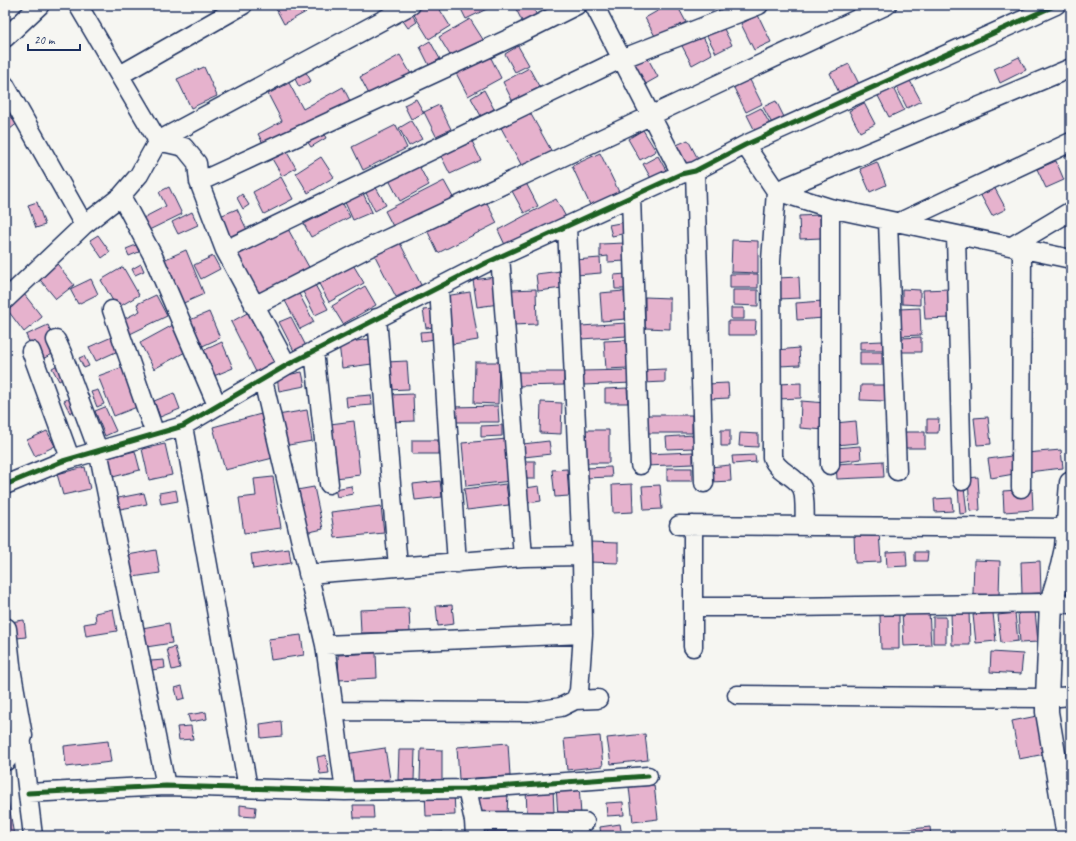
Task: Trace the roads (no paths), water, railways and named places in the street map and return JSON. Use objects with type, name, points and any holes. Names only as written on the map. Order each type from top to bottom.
[{"type":"street","points":[[5,38],[40,5]]},
{"type":"street","points":[[78,5],[158,141],[184,147],[197,163],[199,182],[225,250],[287,365]]},
{"type":"street","points":[[120,75],[243,5]]},
{"type":"street","points":[[5,300],[84,225],[122,196],[139,175],[158,141],[410,5]]},
{"type":"street","points":[[199,182],[519,34],[577,5]]},
{"type":"street","points":[[594,5],[621,59],[652,115],[688,172],[704,483]]},
{"type":"street","points":[[225,250],[621,59],[759,5]]},
{"type":"street","points":[[254,306],[370,247],[887,5]]},
{"type":"street","points":[[5,485],[70,458],[183,426],[287,365],[500,256],[1056,5]]},
{"type":"street","points":[[776,191],[1071,68]]},
{"type":"street","points":[[5,85],[84,225]]},
{"type":"street","points":[[894,222],[1071,142]]},
{"type":"street","points":[[745,145],[776,191],[771,261],[772,457],[776,465],[796,480],[802,488],[804,494],[805,526]]},
{"type":"street","points":[[776,191],[830,208],[1071,259]]},
{"type":"street","points":[[122,196],[153,256],[175,304],[217,406]]},
{"type":"street","points":[[631,197],[640,465]]},
{"type":"street","points":[[830,208],[830,465]]},
{"type":"street","points":[[1017,248],[1071,211]]},
{"type":"street","points":[[894,222],[897,471]]},
{"type":"street","points":[[567,226],[582,556],[583,634],[579,691],[575,700]]},
{"type":"street","points":[[956,235],[962,481]]},
{"type":"street","points":[[1017,248],[1021,488]]},
{"type":"street","points":[[500,256],[523,557]]},
{"type":"street","points":[[439,288],[458,563]]},
{"type":"street","points":[[112,310],[155,434]]},
{"type":"street","points":[[377,318],[398,567]]},
{"type":"street","points":[[56,340],[62,352],[98,450],[166,786]]},
{"type":"street","points":[[31,351],[70,458]]},
{"type":"street","points":[[314,351],[329,484]]},
{"type":"street","points":[[263,380],[324,644],[345,791]]},
{"type":"street","points":[[183,426],[248,788]]},
{"type":"street","points":[[1068,836],[1065,776],[1047,712],[1047,698],[1066,565],[1067,528],[1071,483]]},
{"type":"street","points":[[693,646],[692,607],[686,525],[1067,528]]},
{"type":"street","points":[[308,574],[523,557],[582,556]]},
{"type":"street","points":[[692,607],[1061,603]]},
{"type":"street","points":[[5,630],[10,674],[21,736],[33,836]]},
{"type":"street","points":[[324,644],[583,634]]},
{"type":"street","points":[[737,695],[1047,698],[1071,696]]},
{"type":"street","points":[[334,711],[530,712],[561,707],[575,700],[598,699]]},
{"type":"street","points":[[5,759],[21,736]]},
{"type":"street","points":[[28,793],[166,786],[345,791],[467,789],[648,776]]},
{"type":"street","points":[[467,789],[474,828],[585,822]]}]
